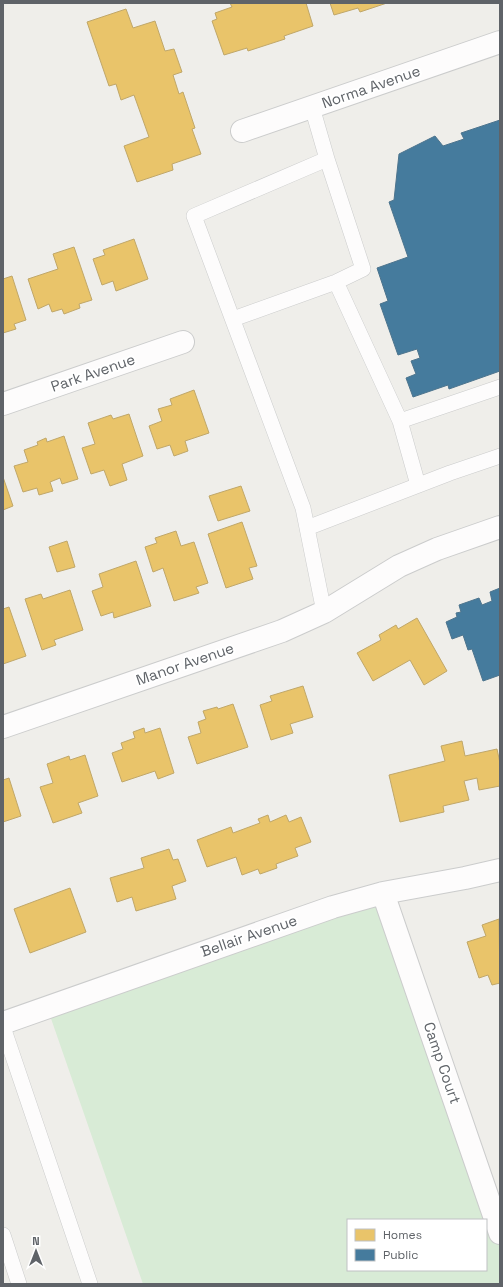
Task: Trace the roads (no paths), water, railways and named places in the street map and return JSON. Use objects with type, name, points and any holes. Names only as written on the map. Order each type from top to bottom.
[{"type":"street","name":"Norma Avenue","points":[[242,131],[500,42]]},
{"type":"street","name":"Park Avenue","points":[[3,404],[183,342]]},
{"type":"street","name":"Manor Avenue","points":[[3,727],[282,631],[324,612],[399,566],[431,551],[500,527]]},
{"type":"street","name":"Bellair Avenue","points":[[3,1023],[333,907],[383,893],[500,870]]},
{"type":"street","name":"Camp Court","points":[[383,893],[498,1221]]},
{"type":"lane","points":[[233,319],[336,282],[363,269],[312,107]]},
{"type":"lane","points":[[324,612],[303,508],[194,216],[328,159]]},
{"type":"lane","points":[[336,282],[400,421],[418,485]]},
{"type":"lane","points":[[400,421],[500,387]]},
{"type":"lane","points":[[307,528],[450,473],[500,456]]},
{"type":"lane","points":[[3,1027],[90,1284]]},
{"type":"lane","points":[[3,1235],[20,1284]]}]
